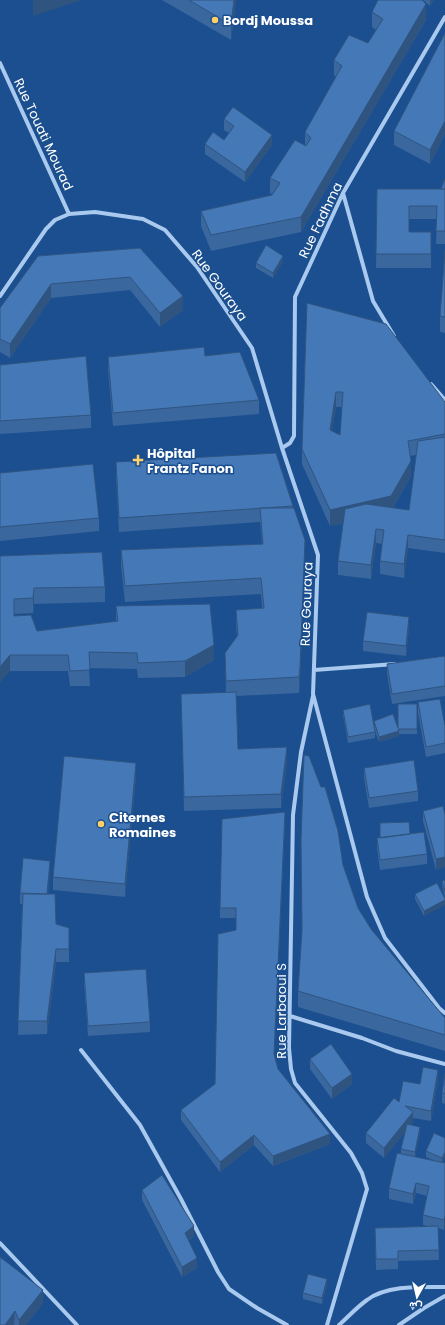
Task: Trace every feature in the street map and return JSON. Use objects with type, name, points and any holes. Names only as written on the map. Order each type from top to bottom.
[{"type":"street","name":"Rue Fadhma","points":[[282,448],[290,443],[294,436],[295,297],[343,193],[445,17]]},
{"type":"street","name":"Rue Touati Mourad","points":[[0,63],[69,214]]},
{"type":"street","points":[[343,193],[373,301],[397,341]]},
{"type":"street","name":"Rue Gouraya","points":[[69,214],[95,212],[137,218],[143,219],[165,230],[197,267],[252,348],[282,448],[318,555],[313,694],[367,897],[385,938],[439,1008],[445,1013]]},
{"type":"street","points":[[0,296],[46,229],[55,220],[69,214]]},
{"type":"street","points":[[430,383],[445,400]]},
{"type":"street","points":[[314,670],[399,663]]},
{"type":"street","name":"Rue Larbaoui S","points":[[313,694],[301,752],[293,815],[290,1016],[291,1069],[295,1083],[351,1153],[362,1173],[367,1189],[327,1325]]},
{"type":"street","points":[[290,1016],[362,1038],[396,1051],[445,1064]]},
{"type":"street","points":[[81,1050],[140,1125],[181,1199],[218,1272],[229,1289],[257,1308],[287,1325]]},
{"type":"street","points":[[0,1243],[77,1325]]},
{"type":"street","points":[[339,1325],[368,1299],[389,1291],[414,1286],[445,1287]]},
{"type":"street","points":[[399,1325],[445,1296]]},
{"type":"building","points":[[189,0],[234,0],[231,25]]},
{"type":"building","points":[[378,0],[422,0],[426,4],[301,217],[211,235],[201,211],[272,195],[280,183],[270,178],[295,140],[306,146],[311,138],[305,132],[342,66],[334,60],[349,35],[368,43],[383,19],[372,12]]},
{"type":"building","points":[[445,33],[445,121],[430,150],[394,131]]},
{"type":"building","points":[[233,107],[272,135],[245,172],[205,144],[213,132],[224,140],[234,126],[224,119]]},
{"type":"building","points":[[445,178],[445,189],[441,189]]},
{"type":"building","points":[[377,189],[445,189],[445,231],[436,231],[437,206],[409,206],[409,232],[431,232],[431,254],[376,254]]},
{"type":"building","points":[[266,245],[283,256],[273,273],[256,263]]},
{"type":"building","points":[[140,248],[183,296],[160,313],[130,277],[51,284],[10,344],[0,339],[0,308],[38,256]]},
{"type":"building","points":[[445,250],[445,317],[440,316]]},
{"type":"building","points":[[307,303],[386,324],[445,402],[445,434],[408,441],[411,461],[391,496],[330,510],[302,449]],"holes":[[[336,392],[343,392],[340,435],[330,430]]]},
{"type":"building","points":[[204,347],[205,356],[240,352],[259,400],[113,413],[108,357]]},
{"type":"building","points":[[86,356],[91,415],[0,421],[0,365]]},
{"type":"building","points":[[445,437],[445,540],[408,535],[404,564],[380,561],[384,530],[376,529],[371,565],[338,561],[345,509],[366,504],[409,510],[418,441]]},
{"type":"building","points":[[276,453],[293,506],[119,518],[116,462]]},
{"type":"building","points":[[93,464],[99,518],[0,527],[0,473]]},
{"type":"building","points":[[260,508],[294,508],[305,540],[299,677],[226,681],[225,653],[238,635],[236,610],[264,608],[261,578],[125,586],[121,550],[263,544]]},
{"type":"building","points":[[102,552],[105,587],[34,588],[33,598],[14,599],[14,616],[31,615],[37,631],[118,621],[116,606],[210,604],[214,645],[185,661],[138,663],[137,653],[89,652],[90,670],[70,671],[68,655],[10,655],[0,667],[0,556]]},
{"type":"building","points":[[367,612],[409,617],[406,646],[363,641]]},
{"type":"building","points":[[445,656],[445,686],[392,694],[387,664]]},
{"type":"building","points":[[236,692],[238,749],[287,747],[281,794],[184,797],[181,694]]},
{"type":"building","points":[[440,699],[445,726],[445,743],[426,747],[418,702]]},
{"type":"building","points":[[370,704],[375,732],[348,737],[343,710]]},
{"type":"building","points":[[398,704],[417,704],[417,729],[398,729],[399,731],[379,737],[374,721],[393,714],[398,728]]},
{"type":"building","points":[[304,755],[309,756],[321,787],[325,787],[338,831],[343,865],[358,908],[371,929],[445,1018],[445,1035],[298,991],[302,930],[301,839]]},
{"type":"building","points":[[64,756],[136,763],[125,884],[53,877]]},
{"type":"building","points":[[414,760],[418,791],[369,798],[364,768]]},
{"type":"building","points":[[443,806],[445,815],[445,857],[436,859],[423,811]]},
{"type":"building","points":[[285,812],[274,1054],[278,1069],[330,1134],[273,1156],[254,1135],[220,1162],[181,1110],[215,1084],[218,934],[236,930],[236,908],[220,908],[222,819]]},
{"type":"building","points":[[409,822],[410,834],[380,838],[380,823]]},
{"type":"building","points":[[424,832],[427,854],[380,860],[377,838]]},
{"type":"building","points":[[23,858],[50,861],[47,894],[20,893]]},
{"type":"building","points":[[445,880],[445,892],[442,881]]},
{"type":"building","points":[[437,883],[445,900],[424,911],[415,894]]},
{"type":"building","points":[[23,894],[55,894],[56,924],[69,928],[69,949],[56,949],[47,1021],[18,1021]]},
{"type":"building","points":[[146,969],[150,1022],[88,1026],[84,973]]},
{"type":"building","points":[[331,1044],[352,1074],[332,1088],[310,1059]]},
{"type":"building","points":[[423,1067],[438,1070],[431,1111],[405,1106],[413,1112],[384,1148],[366,1133],[394,1098],[399,1102],[403,1081],[420,1084]]},
{"type":"building","points":[[445,1073],[445,1094],[442,1093]]},
{"type":"building","points":[[407,1124],[420,1127],[415,1152],[401,1149]]},
{"type":"building","points":[[434,1133],[445,1138],[445,1152],[442,1158],[426,1151]]},
{"type":"building","points":[[397,1153],[445,1163],[444,1220],[423,1215],[429,1186],[416,1183],[413,1194],[389,1188]]},
{"type":"building","points":[[162,1175],[194,1226],[185,1233],[197,1258],[182,1267],[142,1190]]},
{"type":"building","points":[[438,1226],[439,1250],[398,1251],[398,1259],[376,1259],[375,1228]]},
{"type":"building","points":[[0,1257],[43,1290],[19,1320],[15,1311],[5,1325],[0,1325]]},
{"type":"building","points":[[308,1274],[327,1279],[322,1298],[303,1293]]},
{"type":"place","name":"Bordj Moussa","points":[[215,20]]},
{"type":"place","name":"Hôpital Frantz Fanon","points":[[138,460]]},
{"type":"place","name":"Citernes Romaines","points":[[101,824]]}]
